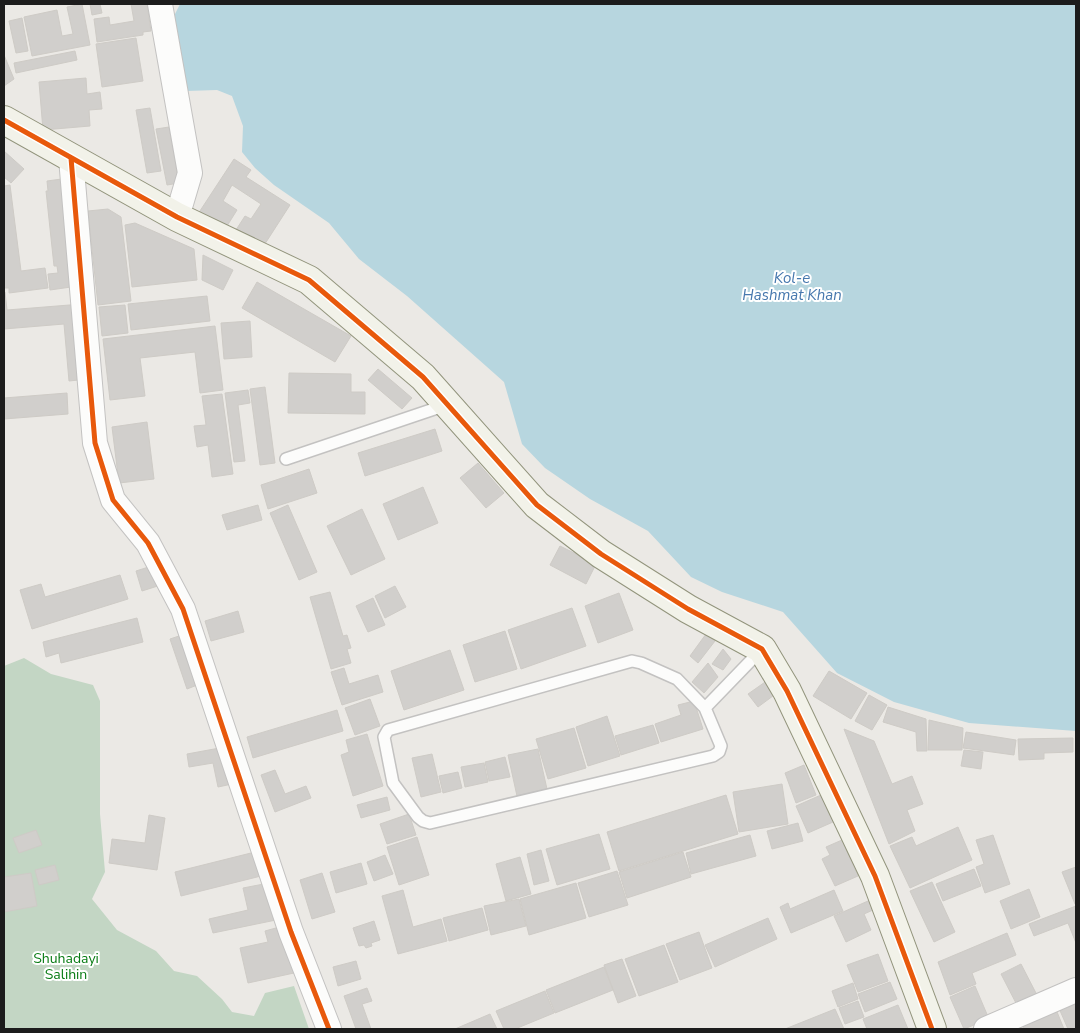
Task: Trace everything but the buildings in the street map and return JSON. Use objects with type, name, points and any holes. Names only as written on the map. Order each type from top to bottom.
[{"type":"street","points":[[160,4],[190,173],[177,218]]},
{"type":"street","points":[[4,120],[177,218],[309,280],[423,376],[536,505],[601,554],[688,609],[762,649],[787,691],[874,876],[932,1029]]},
{"type":"street","points":[[71,158],[95,443],[113,500],[148,543],[183,609],[291,932],[329,1029]]},
{"type":"street","points":[[986,1029],[1076,990]]},
{"type":"lane","points":[[286,459],[447,404]]},
{"type":"lane","points":[[705,708],[762,649]]},
{"type":"lane","points":[[632,661],[678,679],[705,708],[721,746],[719,752],[713,756],[430,823],[418,817],[393,783],[384,737],[388,730],[395,727],[632,661]]},
{"type":"green space","name":"Shuhadayi Salihin","points":[[24,658],[51,674],[93,685],[100,701],[100,814],[105,872],[92,899],[117,930],[156,951],[174,971],[197,976],[222,999],[232,1012],[254,1016],[265,993],[294,986],[309,1029],[4,1029],[4,666]]},
{"type":"water","name":"Kol-e Hashmat Khan","points":[[180,4],[1076,4],[1076,731],[969,723],[894,702],[837,673],[783,612],[722,592],[691,577],[648,531],[590,499],[545,468],[522,444],[504,382],[407,296],[359,259],[329,223],[274,185],[255,168],[242,152],[243,126],[232,96],[217,90],[186,91],[166,47],[175,14]]},
{"type":"cycle path","points":[[4,120],[177,217],[309,280],[423,377],[537,505],[601,554],[688,609],[762,649],[787,691],[875,876],[932,1029]]},
{"type":"cycle path","points":[[71,158],[95,443],[113,500],[148,543],[183,609],[291,932],[329,1029]]}]
